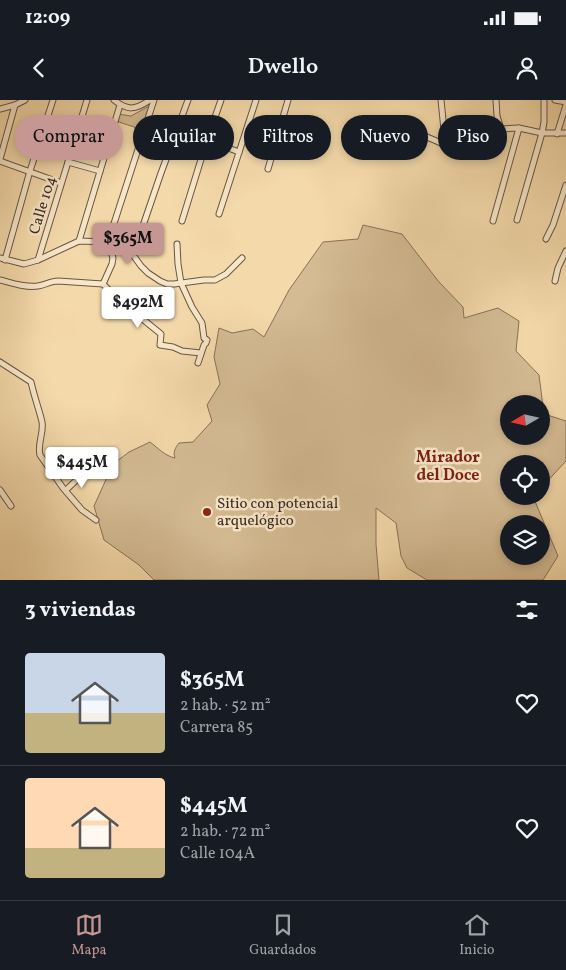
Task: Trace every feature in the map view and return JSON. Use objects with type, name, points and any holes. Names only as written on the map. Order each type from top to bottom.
[{"type":"street","points":[[0,109],[25,100]]},
{"type":"street","points":[[53,100],[2,259],[24,264],[38,260],[79,241],[108,242],[133,255],[145,269],[160,281],[168,284],[215,280],[226,274],[242,258]]},
{"type":"street","name":"Calle 104","points":[[38,260],[87,100]]},
{"type":"street","points":[[114,100],[128,108],[136,108],[152,100]]},
{"type":"street","points":[[103,284],[113,258],[108,242],[152,100]]},
{"type":"street","points":[[182,115],[188,100]]},
{"type":"street","points":[[216,115],[221,100]]},
{"type":"street","points":[[219,214],[256,100]]},
{"type":"street","points":[[268,169],[288,100]]},
{"type":"street","points":[[441,100],[442,115]]},
{"type":"street","points":[[496,100],[497,115]]},
{"type":"street","points":[[517,220],[542,133],[544,100]]},
{"type":"street","points":[[555,100],[566,104],[556,134]]},
{"type":"street","points":[[15,105],[0,160],[61,183]]},
{"type":"street","points":[[79,241],[120,105]]},
{"type":"street","points":[[493,221],[519,128]]},
{"type":"street","points":[[507,129],[519,128],[542,133],[566,133]]},
{"type":"street","points":[[234,150],[239,152]]},
{"type":"street","points":[[133,255],[166,160]]},
{"type":"street","points":[[182,221],[201,160]]},
{"type":"street","points":[[68,162],[100,171]]},
{"type":"street","points":[[546,239],[566,185]]},
{"type":"street","points":[[177,244],[181,283],[202,323],[204,338],[207,340],[198,362]]},
{"type":"street","points":[[555,281],[558,268],[566,251]]},
{"type":"street","points":[[0,280],[36,287],[58,280],[103,284],[119,300],[161,334],[160,345],[182,351],[202,353]]},
{"type":"street","points":[[0,362],[31,382],[42,423],[39,451],[50,469],[82,510],[96,520]]},
{"type":"street","points":[[66,490],[85,472]]},
{"type":"street","points":[[0,490],[11,506]]},
{"type":"shaded area","points":[[151,105],[148,115],[133,115],[133,127],[123,123],[123,115],[118,115],[118,114],[131,116]]},
{"type":"shaded area","points":[[363,225],[402,234],[439,282],[463,307],[464,318],[498,308],[519,321],[516,351],[539,375],[542,395],[500,395],[500,445],[550,445],[550,416],[566,421],[566,461],[550,478],[550,455],[500,455],[500,505],[537,505],[541,515],[500,515],[500,565],[550,565],[550,537],[558,556],[543,580],[427,580],[407,568],[401,556],[396,523],[376,508],[379,580],[154,580],[139,565],[104,540],[94,506],[113,464],[129,452],[150,442],[165,454],[175,458],[175,450],[179,443],[193,442],[212,421],[207,405],[220,384],[214,357],[219,328],[232,333],[253,329],[264,337],[289,290],[323,242],[358,239]]},
{"type":"place","name":"Sitio con potencial arquelógico","points":[[207,512]]},
{"type":"district","name":"Mirador del Doce","points":[[448,465]]}]
